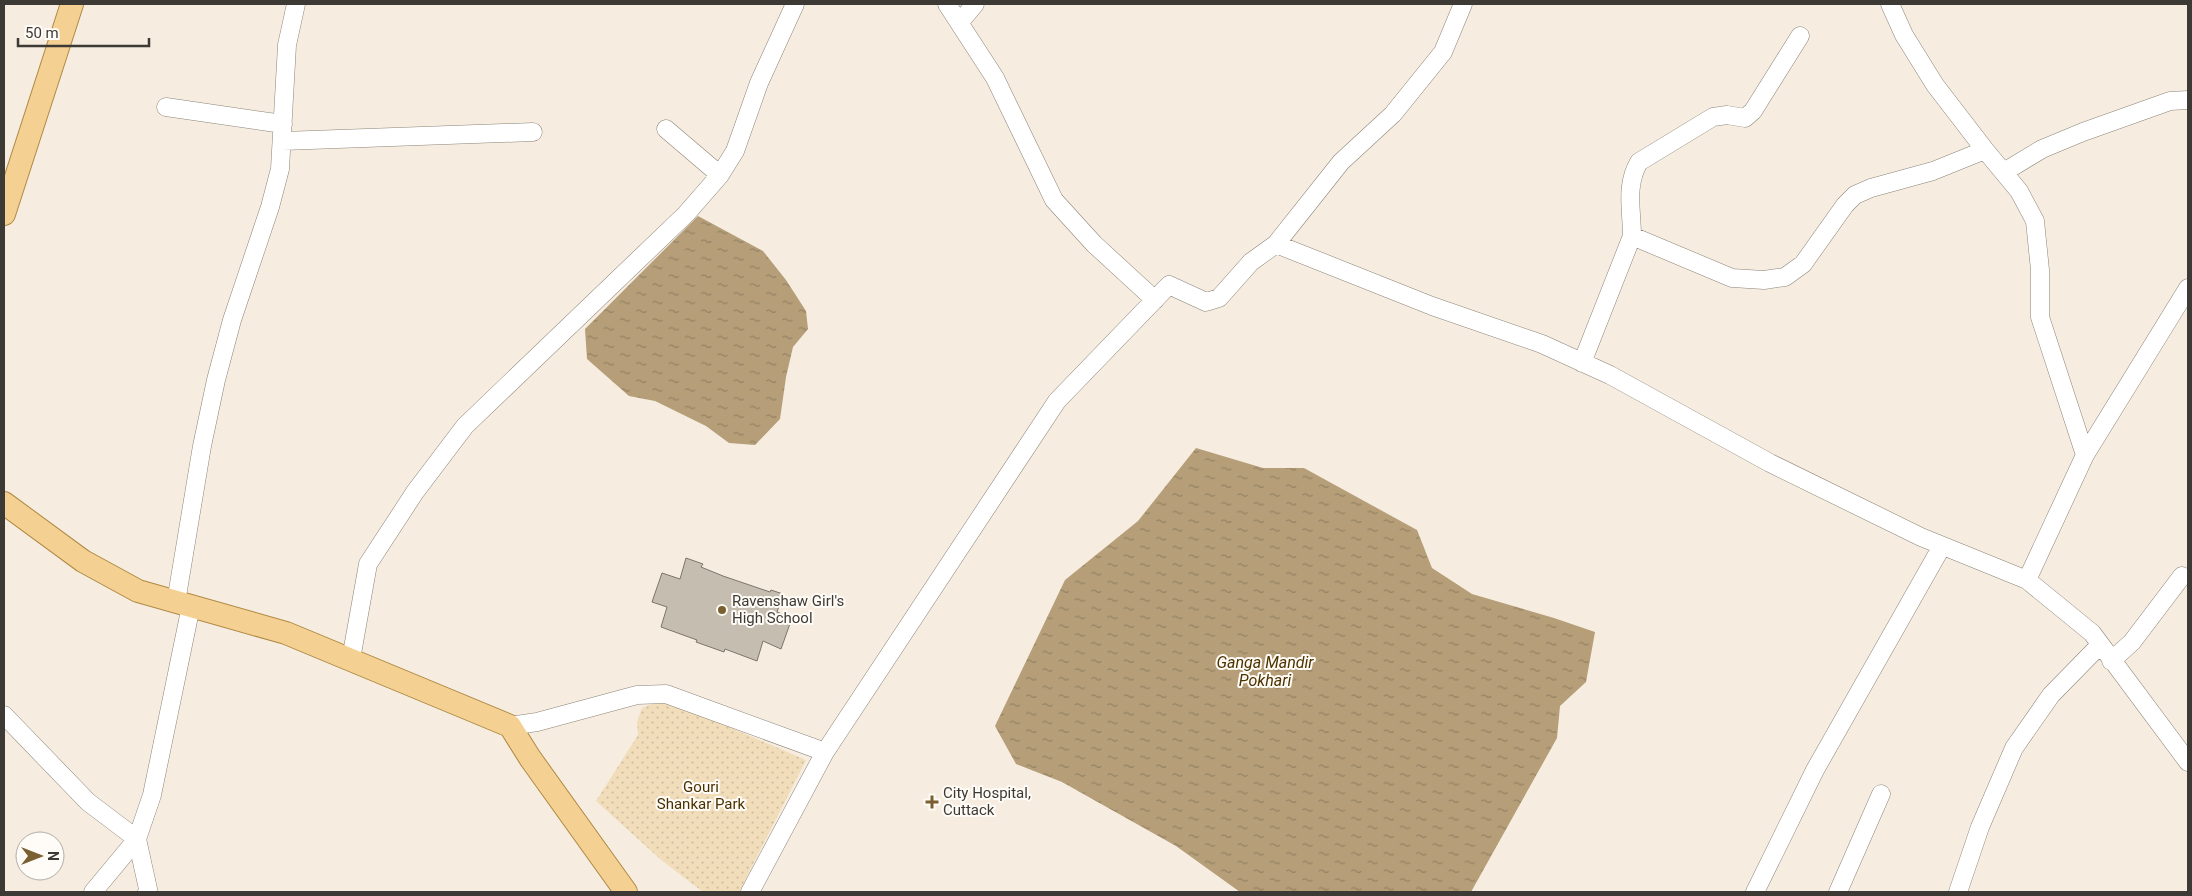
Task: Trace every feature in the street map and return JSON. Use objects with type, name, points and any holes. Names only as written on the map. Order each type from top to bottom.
[{"type":"main road","points":[[4,214],[72,4]]},
{"type":"main road","points":[[4,503],[83,561],[138,592],[286,633],[510,726],[530,758],[626,892]]},
{"type":"street","points":[[93,892],[137,839],[152,795],[184,604],[202,446],[216,380],[232,320],[270,206],[280,169],[287,45],[296,4]]},
{"type":"street","points":[[351,659],[368,564],[415,492],[465,426],[686,214],[720,175],[735,151],[759,83],[796,4]]},
{"type":"street","points":[[947,4],[994,78],[1054,200],[1094,244],[1155,300]]},
{"type":"street","points":[[960,22],[974,4]]},
{"type":"street","points":[[750,892],[825,752],[1057,401],[1169,285],[1206,302],[1220,298],[1251,262],[1276,244],[1341,162],[1393,114],[1443,52],[1463,4]]},
{"type":"street","points":[[1890,4],[1904,36],[1935,85],[2019,191],[2035,221],[2040,270],[2040,317],[2085,455]]},
{"type":"street","points":[[1582,363],[1632,236],[1629,197],[1633,172],[1639,162],[1713,116],[1727,115],[1745,118],[1753,111],[1800,36]]},
{"type":"street","points":[[2004,172],[2042,149],[2083,132],[2170,101],[2188,100]]},
{"type":"street","points":[[166,107],[283,124]]},
{"type":"street","points":[[666,129],[720,175]]},
{"type":"street","points":[[283,141],[533,132]]},
{"type":"street","points":[[1632,236],[1732,278],[1764,280],[1785,277],[1803,264],[1855,195],[1871,188],[1933,170],[1985,150]]},
{"type":"street","points":[[1276,244],[1432,306],[1542,344],[1610,375],[1770,463],[1921,538],[2027,580],[2092,634],[2188,762]]},
{"type":"street","points":[[2027,580],[2085,455],[2188,288]]},
{"type":"street","points":[[1755,892],[1815,770],[1942,546]]},
{"type":"street","points":[[2111,661],[2132,642],[2182,576]]},
{"type":"street","points":[[1958,892],[1980,828],[2014,748],[2051,695],[2100,645]]},
{"type":"street","points":[[510,726],[537,722],[637,695],[666,694],[825,752]]},
{"type":"street","points":[[4,715],[88,802],[137,839],[151,891]]},
{"type":"street","points":[[1838,892],[1881,794]]},
{"type":"green space","name":"Gouri Shankar Park","points":[[664,699],[806,760],[739,892],[703,892],[660,859],[596,801],[638,735],[637,722],[642,708]]},
{"type":"water","points":[[698,216],[763,251],[786,280],[806,311],[808,329],[793,347],[786,377],[780,419],[755,445],[729,443],[706,426],[655,401],[629,396],[587,359],[585,329]]},
{"type":"water","name":"Ganga Mandir Pokhari","points":[[1196,448],[1263,468],[1304,468],[1417,530],[1432,568],[1472,594],[1595,632],[1586,682],[1560,706],[1557,738],[1471,892],[1240,892],[1176,846],[1062,782],[1016,764],[995,726],[1065,580],[1138,521]]},
{"type":"building","name":"Ravenshaw Girl's High School","points":[[686,558],[703,564],[701,567],[723,576],[770,592],[771,590],[783,594],[777,612],[792,618],[781,649],[763,641],[757,661],[725,649],[724,652],[661,627],[667,607],[652,602],[662,573],[680,579]]},
{"type":"place","name":"Ravenshaw Girl's High School","points":[[722,610]]},
{"type":"place","name":"City Hospital, Cuttack","points":[[932,802]]}]
